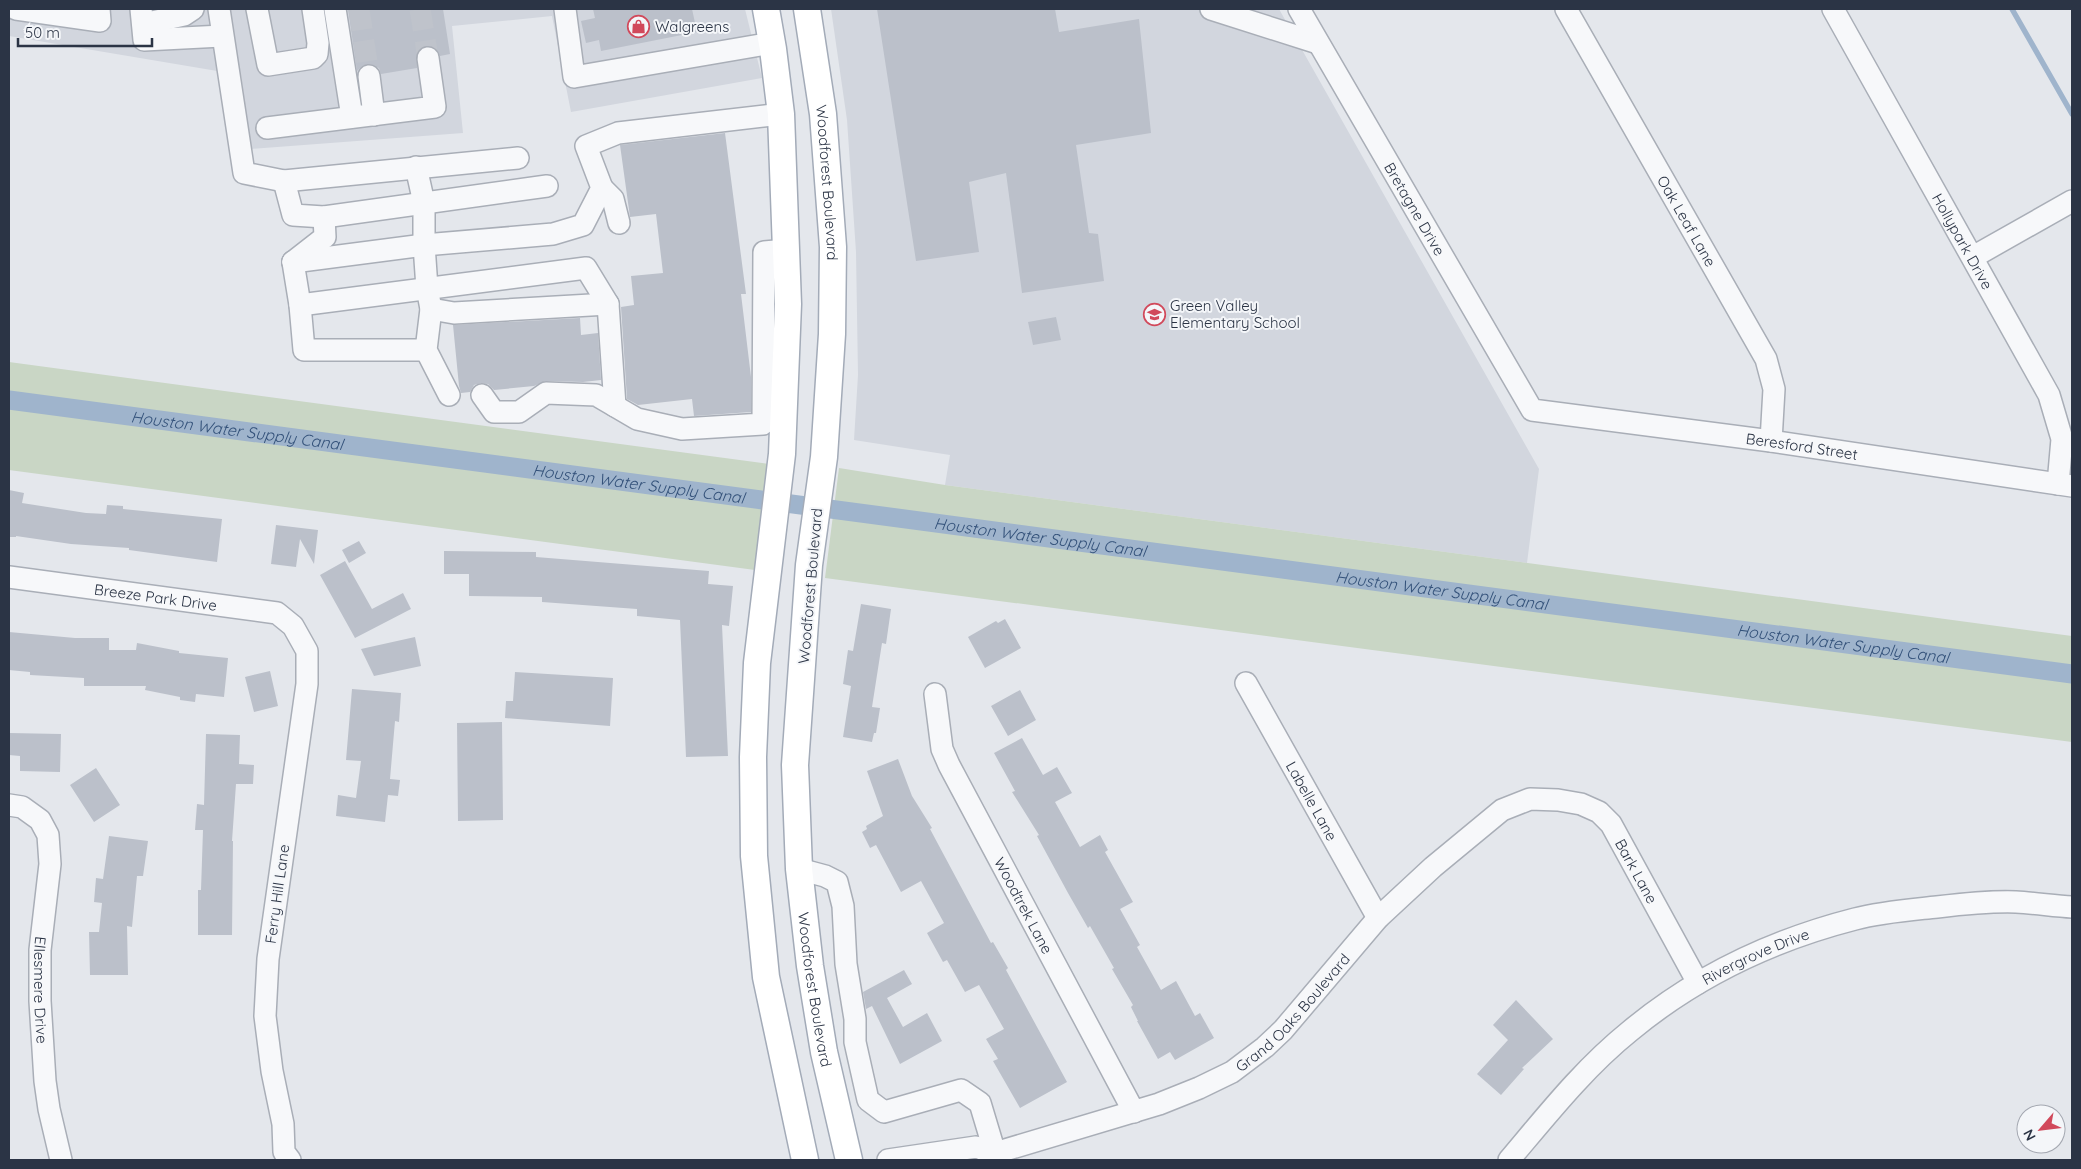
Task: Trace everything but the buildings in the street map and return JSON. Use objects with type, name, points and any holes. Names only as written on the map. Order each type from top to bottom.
[{"type":"main road","points":[[766,9],[780,114],[788,304],[782,454],[757,662],[754,856],[766,977],[805,1160]]},
{"type":"main road","name":"Woodforest Boulevard","points":[[808,9],[823,114],[832,247],[832,334],[824,457],[809,565],[795,765],[799,868],[810,966],[824,1052],[849,1160]]},
{"type":"main road","points":[[780,114],[823,114]]},
{"type":"street","points":[[16,9],[100,21],[99,9]]},
{"type":"street","points":[[193,9],[184,15],[169,20],[142,16],[144,40],[222,36]]},
{"type":"street","points":[[219,9],[244,172],[284,181],[518,158]]},
{"type":"street","points":[[257,9],[268,65],[313,58],[317,54],[318,43],[313,9]]},
{"type":"street","points":[[335,9],[352,117]]},
{"type":"street","points":[[565,9],[574,76],[772,43]]},
{"type":"street","points":[[1211,9],[1318,43]]},
{"type":"street","name":"Bretagne Drive","points":[[1299,9],[1532,410]]},
{"type":"street","name":"Oak Leaf Lane","points":[[1566,9],[1766,359],[1774,389],[1771,442]]},
{"type":"street","name":"Hollypark Drive","points":[[1833,9],[2049,395],[2062,439],[2065,485]]},
{"type":"street","points":[[267,128],[435,107],[428,58]]},
{"type":"street","points":[[369,76],[374,115]]},
{"type":"street","points":[[620,223],[613,199],[602,188],[586,146],[618,133],[780,114]]},
{"type":"street","points":[[416,167],[424,203],[424,245],[427,288],[431,309],[426,350],[449,395]]},
{"type":"street","points":[[284,181],[293,216],[324,217],[547,186]]},
{"type":"street","points":[[293,262],[424,245],[553,234],[584,224],[602,188]]},
{"type":"street","points":[[1973,257],[2072,201]]},
{"type":"street","points":[[293,262],[325,237],[324,217]]},
{"type":"street","points":[[482,395],[494,412],[519,412],[546,393],[596,395],[637,419],[682,429],[763,424],[764,252],[787,250]]},
{"type":"street","points":[[293,262],[300,305],[304,350],[426,350]]},
{"type":"street","points":[[300,305],[586,268],[608,304],[615,406]]},
{"type":"street","points":[[431,309],[454,313],[608,304]]},
{"type":"street","name":"Beresford Street","points":[[1532,410],[1771,442],[2065,485]]},
{"type":"street","name":"Breeze Park Drive","points":[[9,577],[277,613],[295,629]]},
{"type":"street","name":"Ferry Hill Lane","points":[[290,1160],[284,1152],[283,1124],[272,1071],[265,1016],[268,959],[307,684],[307,651],[295,629]]},
{"type":"street","name":"Labelle Lane","points":[[1246,682],[1378,918]]},
{"type":"street","name":"Woodtrek Lane","points":[[935,694],[942,749],[949,765],[1134,1112]]},
{"type":"street","name":"Grand Oaks Boulevard","points":[[888,1160],[976,1147],[991,1156],[1134,1112],[1199,1088],[1232,1072],[1265,1047],[1283,1030],[1378,918],[1433,867],[1502,810],[1530,799],[1545,799]]},
{"type":"street","name":"Bark Lane","points":[[1545,799],[1581,804],[1599,812],[1611,824],[1698,983]]},
{"type":"street","name":"Ellesmere Drive","points":[[9,805],[22,807],[40,820],[48,835],[50,864],[40,950],[40,1001],[45,1081],[60,1160]]},
{"type":"street","points":[[799,868],[837,882],[843,906],[846,964],[855,1019],[855,1042],[868,1100],[884,1112],[961,1090],[980,1103],[991,1156]]},
{"type":"street","name":"Rivergrove Drive","points":[[1509,1160],[1568,1090],[1629,1031],[1669,1001],[1698,983],[1777,944],[1856,918],[1899,911],[1974,903],[2016,902],[2072,907]]},
{"type":"street","points":[[824,1052],[836,1050],[846,1044],[855,1042]]},
{"type":"street","points":[[837,1109],[868,1100]]},
{"type":"shaded area","points":[[9,9],[745,9],[762,78],[571,112],[552,16],[452,26],[463,133],[251,149],[241,75],[9,36]]},
{"type":"shaded area","name":"Green Valley Elementary School","points":[[831,9],[1279,9],[1539,469],[1527,563],[945,485],[950,455],[854,440],[858,375],[856,252],[847,120]]},
{"type":"green space","points":[[9,362],[769,464],[755,570],[9,470]]},
{"type":"green space","points":[[839,468],[945,485],[2072,636],[2072,742],[825,578]]},
{"type":"waterway","points":[[2012,9],[2072,114]]},
{"type":"waterway","name":"Houston Water Supply Canal","points":[[9,400],[2072,674]]},
{"type":"tunnel","points":[[359,9],[369,76]]},
{"type":"tunnel","points":[[420,9],[428,58]]},
{"type":"place","name":"Walgreens","points":[[639,26]]},
{"type":"place","name":"Green Valley Elementary School","points":[[1154,314]]}]
